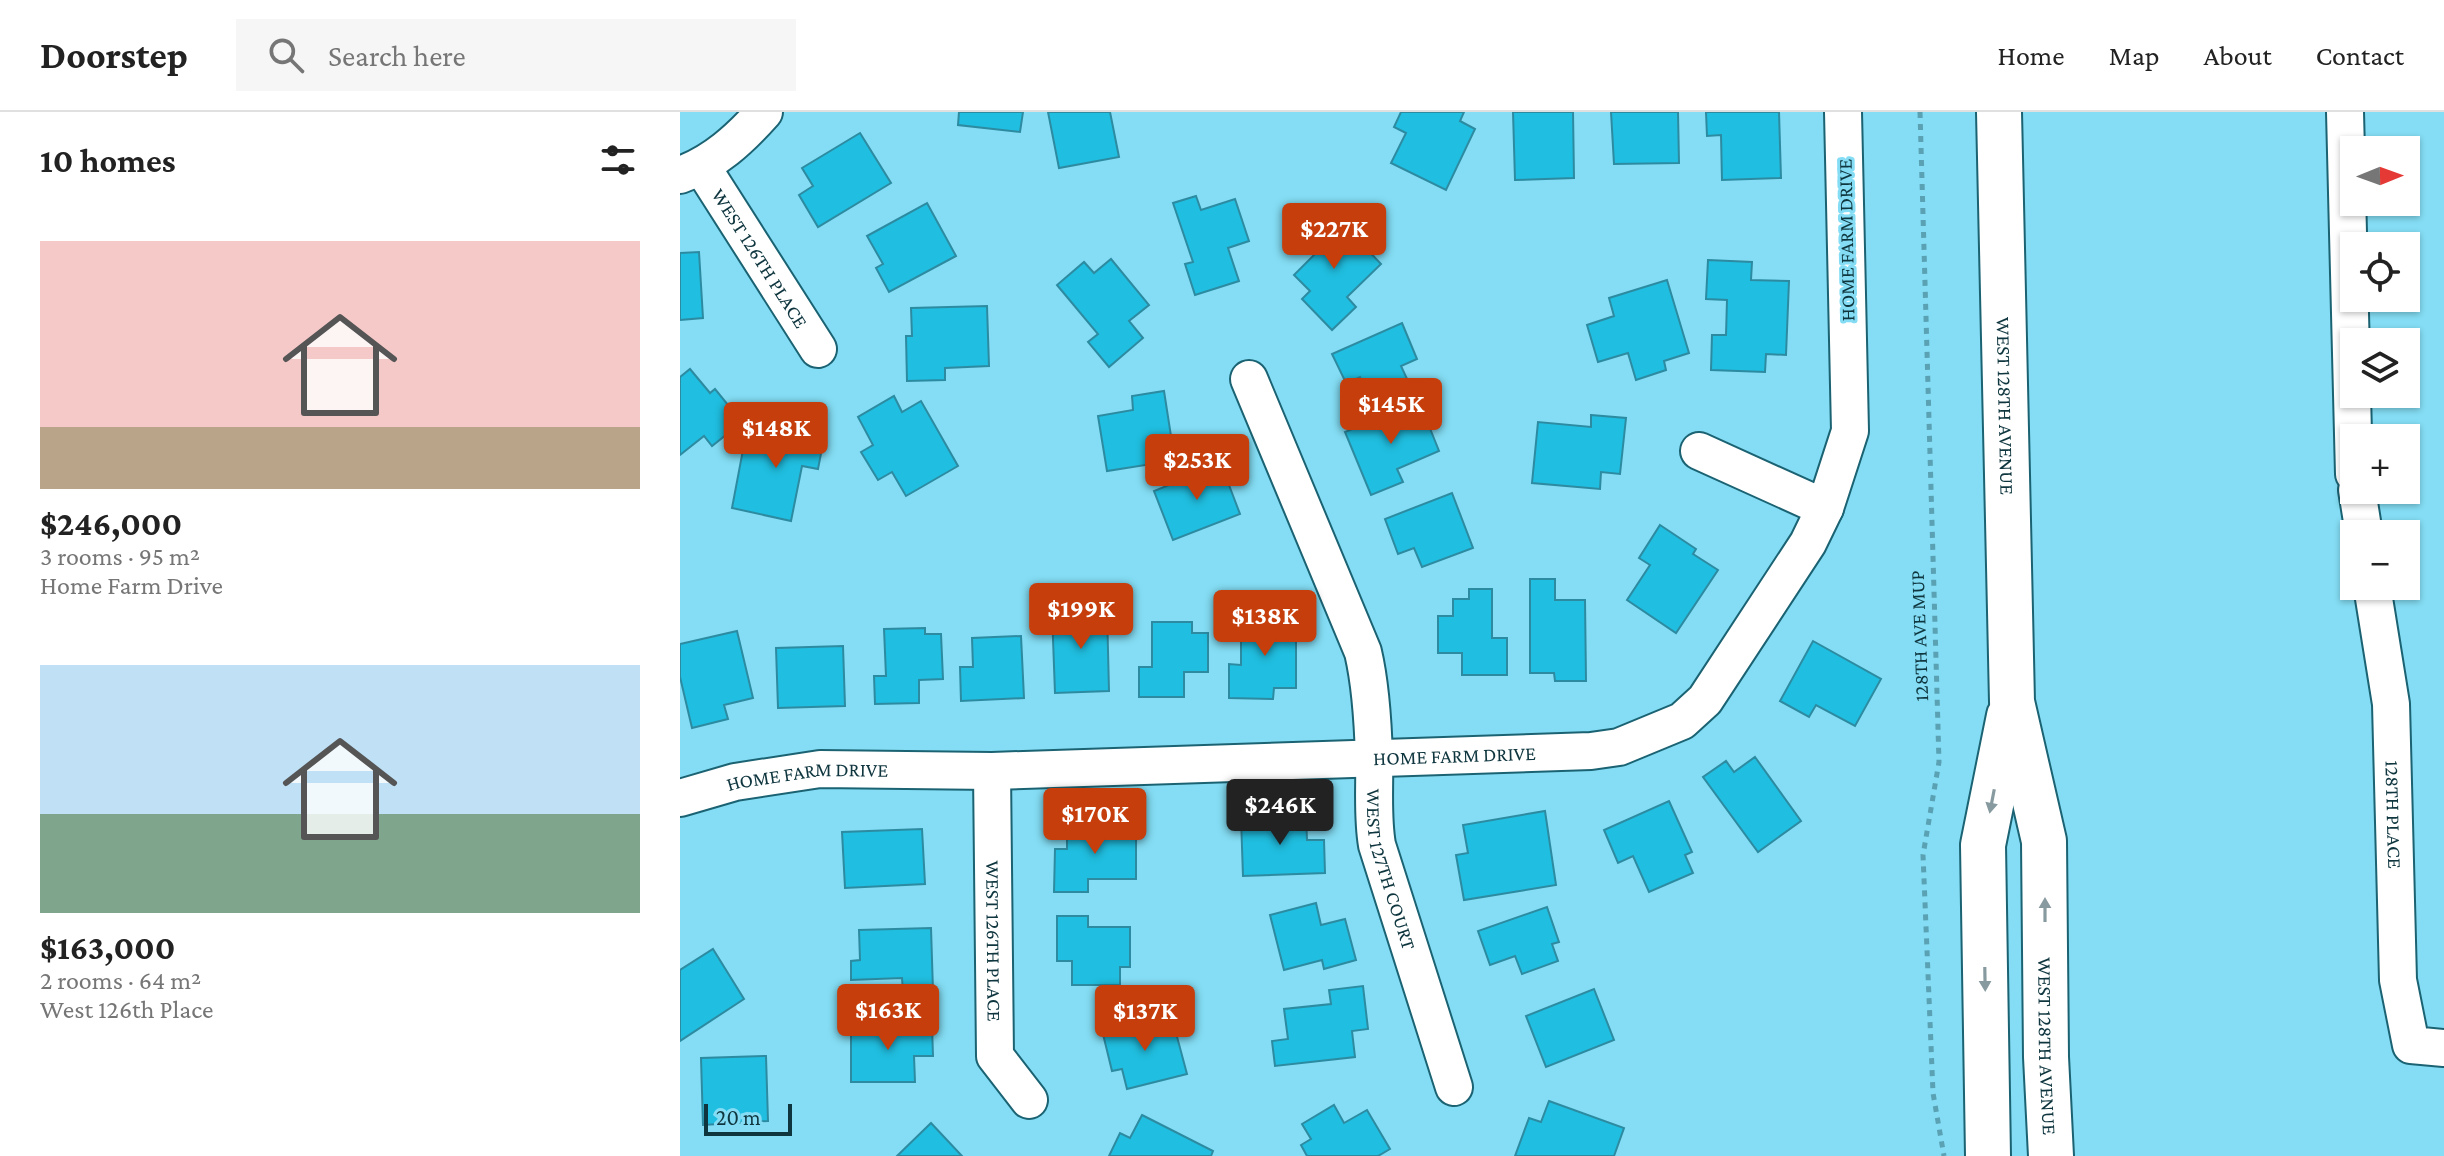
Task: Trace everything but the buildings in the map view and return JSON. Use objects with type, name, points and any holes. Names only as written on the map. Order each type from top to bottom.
[{"type":"main road","name":"WEST 128TH AVENUE","points":[[1999,112],[2012,702],[2044,841],[2046,1057],[2051,1156]]},
{"type":"main road","name":"WEST 128TH AVENUE","points":[[1988,1156],[1983,845],[2012,702]]},
{"type":"main road","points":[[2046,1057],[2065,1156]]},
{"type":"street","points":[[691,171],[741,136],[764,112]]},
{"type":"street","name":"HOME FARM DRIVE","points":[[680,798],[735,782],[820,769],[992,771],[1591,751],[1619,747],[1682,721],[1705,700],[1808,543],[1825,508],[1850,431],[1843,112]]},
{"type":"street","points":[[2345,112],[2353,424]]},
{"type":"street","name":"WEST 126TH PLACE","points":[[691,171],[818,349]]},
{"type":"street","name":"WEST 127TH COURT","points":[[1249,379],[1363,652],[1368,675],[1374,760],[1373,819],[1377,845],[1454,1087]]},
{"type":"street","points":[[1699,451],[1825,508]]},
{"type":"street","name":"128TH PLACE","points":[[2374,600],[2391,704],[2398,980],[2427,1046]]},
{"type":"street","name":"WEST 126TH PLACE","points":[[992,771],[995,1056],[1029,1100]]},
{"type":"path","name":"128TH AVE MUP","points":[[1920,112],[1939,762],[1923,855],[1933,1093],[1944,1156]]}]
